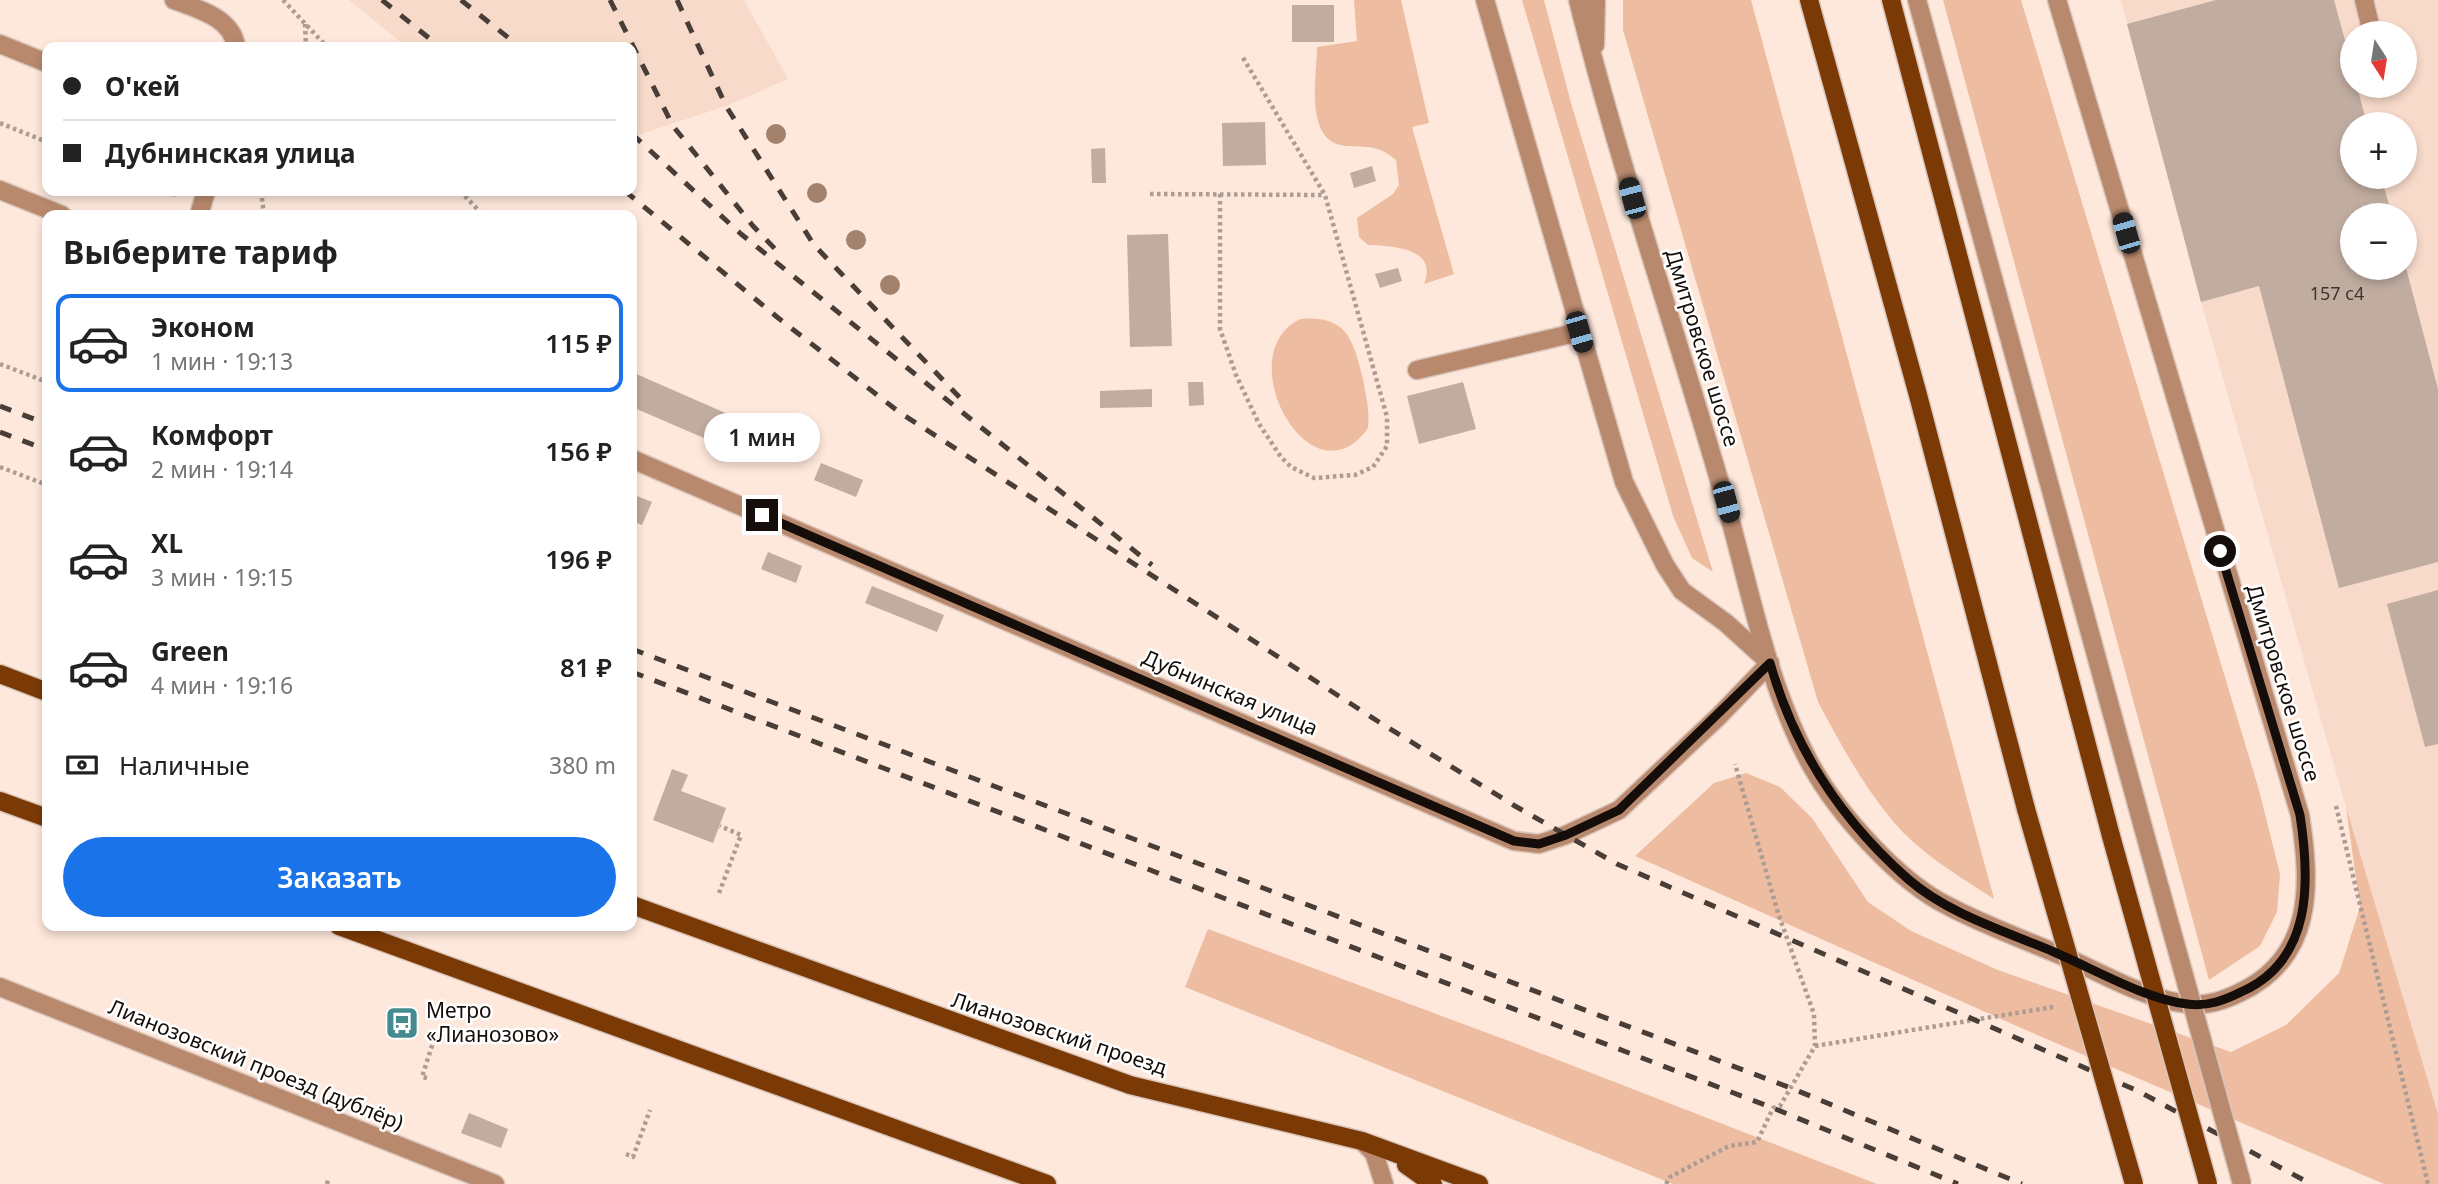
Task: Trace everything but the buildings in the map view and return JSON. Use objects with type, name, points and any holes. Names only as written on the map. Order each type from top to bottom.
[{"type":"main road","points":[[1891,0],[2111,836],[2208,1184]]},
{"type":"main road","points":[[1808,4],[1918,395],[2026,808],[2134,1184]]},
{"type":"main road","points":[[0,674],[42,690]]},
{"type":"main road","points":[[0,801],[42,816]]},
{"type":"main road","name":"Лианозовский проезд","points":[[637,907],[1130,1084],[1362,1142],[1479,1184]]},
{"type":"main road","points":[[354,931],[1047,1184]]},
{"type":"main road","points":[[1382,1149],[1433,1184]]},
{"type":"street","points":[[174,0],[215,17],[235,37],[236,42]]},
{"type":"street","points":[[1485,0],[1624,482],[1665,565],[1682,591],[1726,623],[1770,663]]},
{"type":"street","name":"Дмитровское шоссе","points":[[1578,0],[1594,66],[1722,490],[1770,663],[1788,718],[1813,768],[1831,795],[1899,870],[1945,905],[2148,992],[2187,1004],[2218,1003],[2249,988],[2272,972],[2288,955],[2300,928],[2306,887],[2306,855],[2300,815],[2057,0]]},
{"type":"street","name":"Дмитровское шоссе","points":[[1594,66],[1596,0]]},
{"type":"street","points":[[1917,0],[2242,1184]]},
{"type":"street","points":[[2364,0],[2369,21]]},
{"type":"street","points":[[0,44],[42,62]]},
{"type":"street","points":[[0,190],[50,210]]},
{"type":"street","points":[[1417,370],[1579,332]]},
{"type":"street","name":"Дубнинская улица","points":[[637,461],[1514,841],[1539,844],[1566,835],[1619,810],[1770,663]]},
{"type":"street","name":"Лианозовский проезд (дублёр)","points":[[0,987],[495,1184]]},
{"type":"street","points":[[1362,1142],[1374,1153],[1384,1184]]},
{"type":"path","points":[[283,0],[322,42]]},
{"type":"path","points":[[304,23],[306,42]]},
{"type":"path","points":[[1220,194],[1220,329],[1236,375],[1259,424],[1291,467],[1314,478],[1355,475],[1373,467],[1387,446],[1387,417],[1325,195],[1242,56]]},
{"type":"path","points":[[0,123],[42,140]]},
{"type":"path","points":[[1150,194],[1325,195]]},
{"type":"path","points":[[465,196],[478,210]]},
{"type":"path","points":[[0,364],[42,380]]},
{"type":"path","points":[[0,467],[42,483]]},
{"type":"path","points":[[1666,1184],[1670,1177],[1729,1146],[1757,1142],[1773,1108],[1780,1106],[1815,1046],[1815,1014],[1778,913],[1735,764]]},
{"type":"path","points":[[2336,806],[2428,1184]]},
{"type":"path","points":[[719,893],[741,835],[720,826]]},
{"type":"path","points":[[1815,1046],[2059,1006]]},
{"type":"path","points":[[427,1078],[422,1077],[437,1030]]},
{"type":"path","points":[[626,1154],[634,1157],[650,1110]]},
{"type":"shaded area","points":[[349,0],[744,0],[788,79],[726,106],[637,135],[637,42],[401,42]]},
{"type":"shaded area","points":[[1354,0],[1401,0],[1429,123],[1412,127],[1454,274],[1424,284],[1427,272],[1425,262],[1419,256],[1399,248],[1368,245],[1359,237],[1357,218],[1393,194],[1399,185],[1396,160],[1378,149],[1332,142],[1323,133],[1318,121],[1315,106],[1317,47],[1357,41]]},
{"type":"shaded area","points":[[1522,0],[1544,0],[1571,103],[1713,572],[1692,558],[1673,516]]},
{"type":"shaded area","points":[[1623,0],[1751,0],[1994,899],[1953,873],[1914,843],[1892,820],[1861,778],[1818,702],[1623,30]]},
{"type":"shaded area","points":[[1943,0],[2021,0],[2259,790],[2280,874],[2277,912],[2260,946],[2209,980]]},
{"type":"shaded area","points":[[2121,0],[2438,0],[2438,1114],[2346,807],[2201,302]]},
{"type":"shaded area","points":[[1300,319],[1328,321],[1338,326],[1345,332],[1356,352],[1366,397],[1368,428],[1346,448],[1323,450],[1303,438],[1286,417],[1275,390],[1272,362],[1280,337]]},
{"type":"shaded area","points":[[1746,773],[1780,787],[1812,818],[1868,902],[1911,931],[1998,970],[2231,1052],[2286,1025],[2339,973],[2360,907],[2346,807],[2438,1114],[2438,1184],[2384,1184],[2028,1031],[1635,856],[1714,783]]},
{"type":"shaded area","points":[[1208,929],[1509,1041],[1877,1184],[1673,1184],[1185,987]]},
{"type":"railway","points":[[382,0],[434,42]]},
{"type":"railway","points":[[461,0],[514,42]]},
{"type":"railway","points":[[610,0],[631,42]]},
{"type":"railway","points":[[677,0],[726,106],[814,245],[964,402]]},
{"type":"railway","points":[[637,54],[673,126],[753,226],[780,254]]},
{"type":"railway","points":[[637,139],[741,234],[1152,565]]},
{"type":"railway","points":[[631,196],[777,317],[899,412],[1379,722],[1515,806],[1617,864],[2138,1091],[2311,1184]]},
{"type":"railway","points":[[0,406],[42,422]]},
{"type":"railway","points":[[0,432],[42,448]]},
{"type":"railway","points":[[637,651],[1791,1088],[2022,1184]]},
{"type":"railway","points":[[637,674],[1773,1108],[1958,1184]]},
{"type":"place","name":"Метро «Лианозово»","points":[[402,1023]]},
{"type":"route","points":[[762,515],[1514,841],[1539,844],[1566,835],[1619,810],[1718,717],[1770,663],[1788,718],[1813,768],[1854,823],[1909,880],[1945,905],[2148,992],[2187,1004],[2218,1003],[2249,988],[2272,972],[2288,955],[2300,928],[2306,887],[2306,855],[2300,815],[2220,551]]}]
